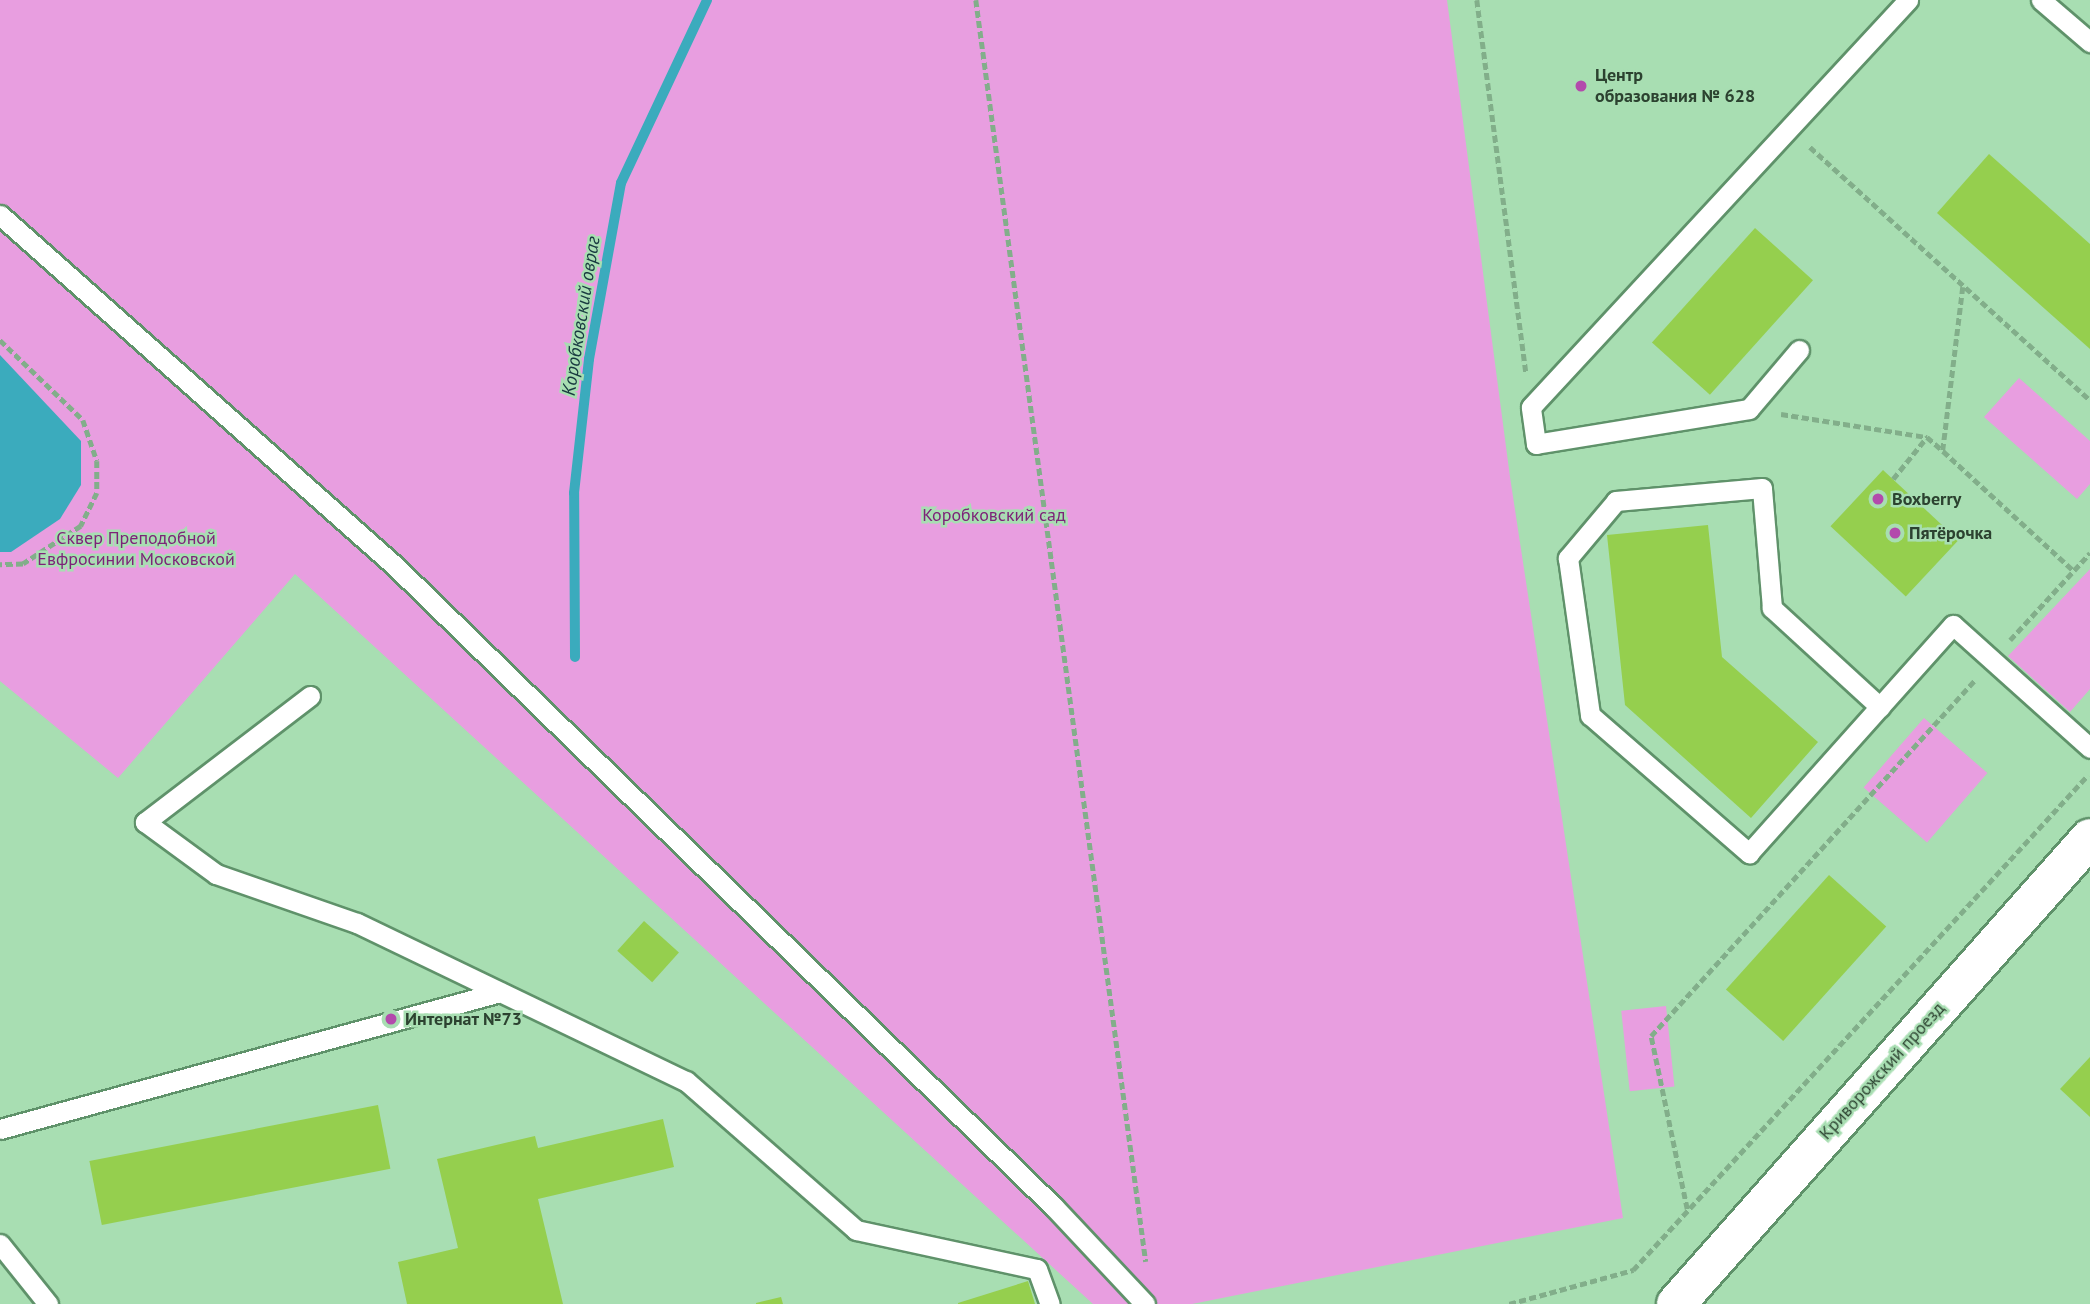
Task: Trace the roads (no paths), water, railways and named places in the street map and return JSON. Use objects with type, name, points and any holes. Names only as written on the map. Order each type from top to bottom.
[{"type":"street","name":"Криворожский проезд","points":[[1676,1304],[2090,838]]},
{"type":"lane","points":[[1799,350],[1749,409],[1536,444],[1531,407],[1908,0]]},
{"type":"lane","points":[[2041,0],[2090,42]]},
{"type":"lane","points":[[0,215],[394,565],[1054,1207],[1144,1304]]},
{"type":"lane","points":[[1880,707],[1772,608],[1762,488],[1616,501],[1568,558],[1590,715],[1749,853],[1880,707],[1953,625],[2090,748]]},
{"type":"lane","points":[[310,695],[145,822],[216,874],[357,923],[686,1081],[856,1230],[1037,1269],[1050,1304]]},
{"type":"lane","points":[[0,1129],[500,992]]},
{"type":"lane","points":[[0,1244],[48,1304]]},
{"type":"water","points":[[0,355],[81,441],[81,485],[60,519],[11,552],[0,552]]},
{"type":"waterway","name":"Коробковский овраг","points":[[575,657],[574,493],[589,359],[621,183],[707,0]]},
{"type":"place","name":"Центр образования № 628","points":[[1581,86]]},
{"type":"place","name":"Boxberry","points":[[1878,499]]},
{"type":"place","name":"Пятёрочка","points":[[1895,533]]},
{"type":"place","name":"Интернат №73","points":[[391,1019]]},
{"type":"park label","name":"Коробковский сад","points":[[994,515]]},
{"type":"park label","name":"Сквер Преподобной Евфросинии Московской","points":[[136,549]]}]
